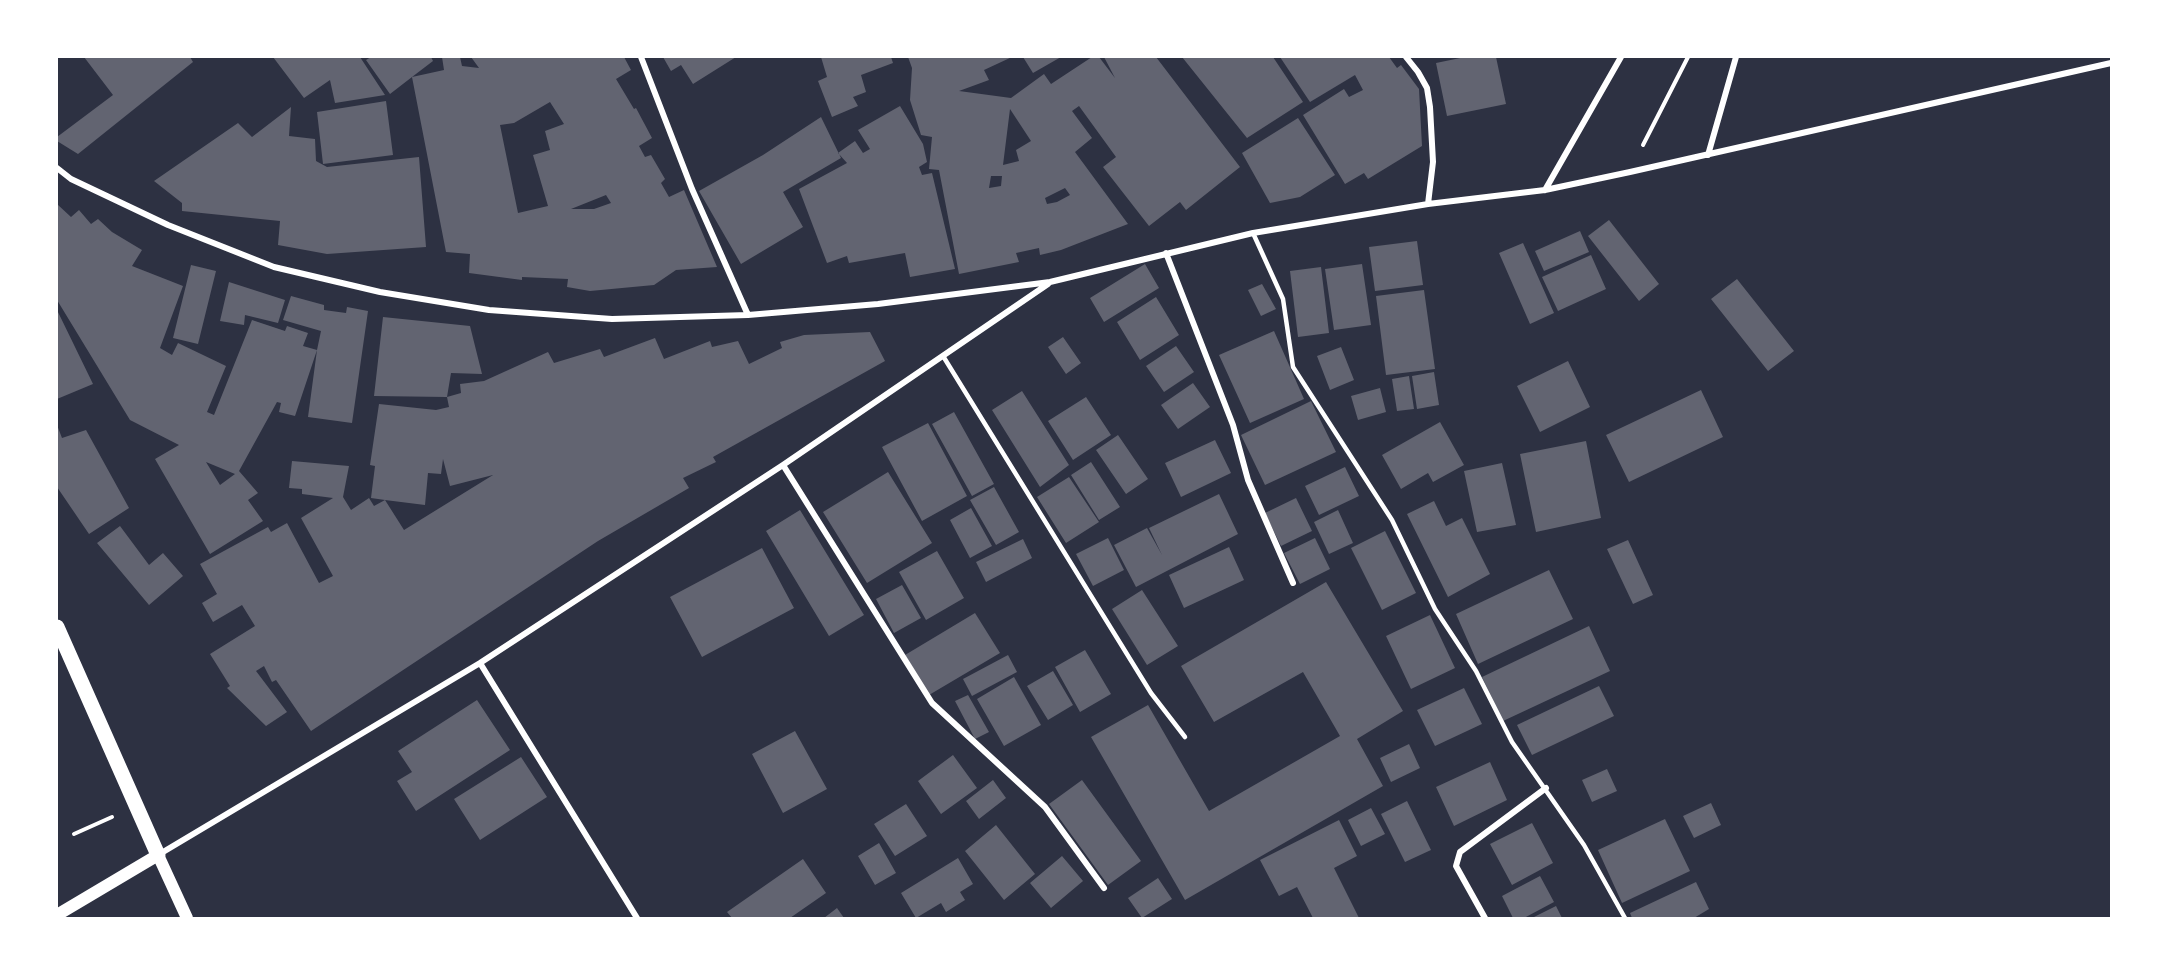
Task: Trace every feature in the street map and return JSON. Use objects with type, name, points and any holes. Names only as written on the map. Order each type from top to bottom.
[{"type":"main road","points":[[57,627],[187,918]]},
{"type":"main road","points":[[57,915],[158,855]]},
{"type":"street","points":[[641,57],[692,189],[748,315]]},
{"type":"street","points":[[1406,57],[1418,72],[1426,88],[1430,107],[1433,162],[1428,204]]},
{"type":"street","points":[[1545,190],[1621,57]]},
{"type":"street","points":[[1708,155],[1736,57]]},
{"type":"street","points":[[57,168],[71,179],[168,225],[274,267],[380,292],[489,310],[612,319],[748,315],[878,304],[1050,282],[1253,233],[1428,204],[1545,190],[2111,63]]},
{"type":"street","points":[[1166,253],[1233,424],[1248,480],[1293,583]]},
{"type":"street","points":[[158,855],[480,663],[783,465],[1050,282]]},
{"type":"street","points":[[783,465],[932,703],[1045,807],[1104,888]]},
{"type":"street","points":[[480,663],[637,918]]},
{"type":"street","points":[[1485,918],[1456,866],[1460,852],[1546,788]]},
{"type":"lane","points":[[1253,233],[1283,299],[1293,367],[1392,520],[1435,609],[1476,671],[1512,742],[1584,845],[1625,918]]},
{"type":"lane","points":[[943,356],[1151,693],[1185,737]]},
{"type":"path","points":[[1630,172],[1688,57]]},
{"type":"building","points":[[84,57],[190,57],[193,62],[78,154],[57,141],[57,137],[113,95]]},
{"type":"building","points":[[273,57],[360,57],[385,95],[335,103],[330,80],[304,98]]},
{"type":"building","points":[[371,57],[431,57],[433,61],[390,94],[366,60]]},
{"type":"building","points":[[442,57],[460,57],[462,66],[479,68],[471,57],[624,57],[631,70],[616,79],[634,109],[636,108],[652,138],[639,146],[645,157],[651,155],[665,179],[661,183],[669,197],[684,190],[717,267],[676,270],[654,285],[590,291],[567,287],[568,279],[522,277],[522,280],[469,273],[470,254],[446,252],[412,77],[444,70]],"holes":[[[550,102],[564,124],[545,131],[550,150],[533,155],[548,206],[518,213],[500,125],[514,123]],[[606,195],[611,203],[594,209],[571,209]]]},
{"type":"building","points":[[663,57],[736,57],[693,84],[681,65],[671,71]]},
{"type":"building","points":[[821,57],[891,57],[893,63],[861,75],[866,92],[853,97],[858,106],[832,117],[818,81],[827,77]]},
{"type":"building","points":[[908,57],[1012,57],[984,70],[989,80],[959,91],[1011,98],[1044,74],[1051,84],[1092,57],[1099,57],[1115,78],[1104,57],[1156,57],[1240,167],[1186,210],[1180,202],[1149,226],[1103,167],[1116,157],[1079,106],[1072,111],[1092,138],[1075,152],[1128,224],[1061,250],[1040,255],[1039,248],[1016,253],[1019,262],[959,274],[939,170],[929,169],[932,137],[921,135],[910,100],[912,68]],"holes":[[[1010,109],[1031,141],[1016,150],[1019,161],[1003,165]],[[991,176],[1002,176],[1001,186],[989,188]],[[1065,188],[1070,195],[1047,204],[1045,198]]]},
{"type":"building","points":[[1023,57],[1061,57],[1033,73]]},
{"type":"building","points":[[1182,57],[1273,57],[1303,102],[1247,138]]},
{"type":"building","points":[[1280,57],[1389,57],[1397,68],[1401,65],[1419,89],[1422,146],[1368,179],[1364,173],[1345,184],[1303,115],[1344,89],[1349,97],[1363,90],[1355,75],[1310,102]]},
{"type":"building","points":[[1465,57],[1496,57],[1506,104],[1447,116],[1436,63]]},
{"type":"building","points":[[386,101],[393,155],[323,164],[317,112]]},
{"type":"building","points":[[900,106],[923,144],[927,162],[919,167],[922,175],[932,173],[955,269],[910,277],[905,253],[849,263],[847,256],[827,263],[799,189],[847,163],[838,153],[855,141],[863,153],[870,149],[858,130]]},
{"type":"building","points":[[291,107],[289,136],[315,139],[316,161],[327,167],[419,157],[426,247],[327,254],[278,245],[280,221],[182,211],[182,203],[154,181],[238,123],[252,137]]},
{"type":"building","points":[[821,117],[841,158],[783,192],[803,227],[741,264],[699,191],[763,155]]},
{"type":"building","points":[[1298,118],[1335,175],[1300,197],[1270,203],[1242,153]]},
{"type":"building","points":[[57,204],[71,217],[79,210],[91,224],[98,219],[112,232],[142,250],[132,266],[183,286],[160,348],[172,355],[178,343],[226,366],[207,412],[214,415],[252,320],[285,331],[287,326],[308,333],[303,346],[317,350],[295,416],[279,412],[281,403],[277,402],[239,471],[258,493],[248,500],[263,521],[210,554],[155,459],[179,445],[130,420],[57,300]],"holes":[[[206,462],[235,474],[220,485]]]},
{"type":"building","points":[[1609,220],[1659,284],[1639,301],[1588,236]]},
{"type":"building","points":[[1580,231],[1589,252],[1544,271],[1535,251]]},
{"type":"building","points":[[1417,241],[1423,285],[1375,291],[1369,247]]},
{"type":"building","points":[[1523,243],[1554,313],[1530,324],[1499,253]]},
{"type":"building","points":[[1591,255],[1606,289],[1558,311],[1542,277]]},
{"type":"building","points":[[1145,264],[1159,288],[1104,322],[1090,298]]},
{"type":"building","points":[[1362,264],[1371,325],[1334,330],[1325,269]]},
{"type":"building","points":[[191,265],[216,271],[198,344],[173,338]]},
{"type":"building","points":[[1321,267],[1329,333],[1298,337],[1290,271]]},
{"type":"building","points":[[1737,279],[1794,351],[1768,371],[1711,299]]},
{"type":"building","points":[[229,282],[285,300],[278,323],[245,315],[244,325],[220,321]]},
{"type":"building","points":[[1262,284],[1276,309],[1261,316],[1248,290]]},
{"type":"building","points":[[1424,290],[1435,369],[1386,375],[1376,296]]},
{"type":"building","points":[[291,296],[324,305],[324,310],[346,313],[347,307],[368,311],[352,423],[308,417],[321,331],[283,320]]},
{"type":"building","points":[[1156,297],[1179,335],[1140,360],[1117,322]]},
{"type":"building","points":[[57,310],[93,384],[57,399]]},
{"type":"building","points":[[383,317],[470,326],[482,374],[451,373],[447,397],[374,396]]},
{"type":"building","points":[[1274,331],[1304,399],[1250,423],[1219,355]]},
{"type":"building","points":[[870,332],[885,361],[713,457],[716,462],[683,478],[689,488],[598,541],[311,731],[276,680],[272,682],[264,666],[256,671],[287,712],[266,726],[227,688],[230,686],[210,654],[255,626],[242,605],[213,622],[202,603],[217,594],[200,564],[268,527],[271,532],[287,523],[319,583],[333,576],[301,518],[333,498],[302,494],[302,489],[289,488],[292,461],[349,466],[343,497],[351,510],[369,498],[374,506],[385,500],[371,498],[375,466],[370,465],[379,404],[436,410],[449,407],[447,397],[461,393],[460,384],[484,381],[548,352],[554,363],[600,349],[604,357],[655,338],[664,359],[710,341],[712,347],[738,341],[749,364],[782,348],[780,342],[804,335]],"holes":[[[443,459],[450,486],[493,475],[404,530],[385,500],[425,505],[428,473],[441,474]]]},
{"type":"building","points":[[1063,337],[1081,363],[1066,374],[1048,347]]},
{"type":"building","points":[[1176,346],[1194,372],[1164,392],[1146,366]]},
{"type":"building","points":[[1341,347],[1354,380],[1330,390],[1317,356]]},
{"type":"building","points":[[1568,361],[1590,407],[1540,432],[1517,386]]},
{"type":"building","points":[[1434,372],[1439,405],[1417,409],[1412,376]]},
{"type":"building","points":[[1409,376],[1414,409],[1397,411],[1392,379]]},
{"type":"building","points":[[1193,383],[1210,407],[1178,429],[1161,405]]},
{"type":"building","points":[[1380,388],[1386,412],[1358,420],[1351,396]]},
{"type":"building","points":[[1701,390],[1723,437],[1629,482],[1606,435]]},
{"type":"building","points":[[1022,391],[1069,465],[1040,487],[992,410]]},
{"type":"building","points":[[1086,397],[1111,435],[1073,460],[1048,421]]},
{"type":"building","points":[[1311,401],[1336,452],[1265,485],[1241,435]]},
{"type":"building","points":[[954,412],[994,484],[972,496],[932,424]]},
{"type":"building","points":[[1440,422],[1464,465],[1433,482],[1428,473],[1401,489],[1382,455]]},
{"type":"building","points":[[928,423],[967,496],[922,521],[882,447]]},
{"type":"building","points":[[57,425],[62,438],[86,430],[129,508],[89,534],[57,487]]},
{"type":"building","points":[[1118,435],[1148,479],[1126,494],[1096,450]]},
{"type":"building","points":[[1215,440],[1231,473],[1181,497],[1165,463]]},
{"type":"building","points":[[1586,441],[1601,518],[1536,532],[1520,454]]},
{"type":"building","points":[[1091,462],[1120,507],[1099,520],[1071,475]]},
{"type":"building","points":[[1502,463],[1516,525],[1477,532],[1464,471]]},
{"type":"building","points":[[1345,467],[1359,496],[1319,515],[1305,486]]},
{"type":"building","points":[[888,472],[932,543],[867,583],[823,512]]},
{"type":"building","points":[[1069,477],[1099,522],[1066,543],[1037,497]]},
{"type":"building","points":[[994,487],[1019,532],[996,545],[970,500]]},
{"type":"building","points":[[1219,494],[1238,534],[1136,587],[1114,545],[1147,528],[1162,555],[1149,528]]},
{"type":"building","points":[[1296,498],[1312,531],[1281,546],[1265,513]]},
{"type":"building","points":[[1434,501],[1446,526],[1462,518],[1490,574],[1448,597],[1407,514]]},
{"type":"building","points":[[971,508],[992,546],[970,558],[950,520]]},
{"type":"building","points":[[800,510],[864,615],[829,636],[766,531]]},
{"type":"building","points":[[1338,510],[1353,543],[1329,554],[1314,522]]},
{"type":"building","points":[[120,526],[149,565],[163,553],[183,576],[149,605],[97,543]]},
{"type":"building","points":[[1385,531],[1416,593],[1382,610],[1351,548]]},
{"type":"building","points":[[1108,538],[1124,570],[1093,586],[1076,554]]},
{"type":"building","points":[[1315,538],[1330,569],[1300,584],[1284,553]]},
{"type":"building","points":[[1023,539],[1032,558],[986,582],[976,562]]},
{"type":"building","points":[[1628,540],[1653,595],[1633,604],[1607,549]]},
{"type":"building","points":[[1229,547],[1244,580],[1184,608],[1169,575]]},
{"type":"building","points":[[762,548],[794,608],[702,657],[670,597]]},
{"type":"building","points":[[937,551],[964,598],[926,620],[899,572]]},
{"type":"building","points":[[1549,570],[1573,619],[1478,664],[1456,614]]},
{"type":"building","points":[[1326,582],[1403,711],[1357,739],[1383,786],[1185,900],[1091,737],[1148,705],[1209,811],[1340,736],[1303,672],[1214,722],[1181,666]]},
{"type":"building","points":[[902,585],[921,618],[894,633],[876,599]]},
{"type":"building","points":[[1142,590],[1178,646],[1147,665],[1112,609]]},
{"type":"building","points":[[975,613],[1000,653],[929,695],[905,655]]},
{"type":"building","points":[[1430,615],[1455,668],[1411,689],[1386,636]]},
{"type":"building","points":[[1589,626],[1610,671],[1503,721],[1482,677]]},
{"type":"building","points":[[1085,650],[1111,694],[1080,712],[1055,667]]},
{"type":"building","points":[[1008,655],[1017,672],[972,696],[963,679]]},
{"type":"building","points":[[1053,671],[1073,705],[1048,720],[1027,686]]},
{"type":"building","points":[[1014,677],[1041,725],[1004,746],[977,699]]},
{"type":"building","points":[[1599,686],[1614,716],[1532,755],[1517,725]]},
{"type":"building","points":[[1464,688],[1482,724],[1435,746],[1417,710]]},
{"type":"building","points":[[968,695],[989,732],[975,739],[955,701]]},
{"type":"building","points":[[477,700],[510,750],[416,811],[397,781],[412,772],[398,751]]},
{"type":"building","points":[[795,731],[827,789],[783,813],[752,754]]},
{"type":"building","points":[[1409,744],[1420,768],[1391,782],[1380,758]]},
{"type":"building","points":[[953,755],[977,788],[941,814],[918,781]]},
{"type":"building","points":[[521,757],[547,797],[480,840],[454,799]]},
{"type":"building","points":[[1490,762],[1507,800],[1454,826],[1436,787]]},
{"type":"building","points":[[1607,769],[1617,791],[1592,802],[1582,780]]},
{"type":"building","points":[[993,780],[1006,798],[979,819],[966,801]]},
{"type":"building","points":[[1082,780],[1141,861],[1108,885],[1049,804]]},
{"type":"building","points":[[1407,801],[1431,850],[1405,862],[1381,814]]},
{"type":"building","points":[[1711,803],[1721,825],[1694,838],[1683,816]]},
{"type":"building","points":[[906,804],[927,836],[895,856],[874,824]]},
{"type":"building","points":[[1371,808],[1385,834],[1361,846],[1348,820]]},
{"type":"building","points":[[1665,819],[1690,871],[1622,903],[1598,850]]},
{"type":"building","points":[[1339,820],[1357,856],[1334,868],[1359,918],[1313,918],[1297,887],[1279,896],[1260,860]]},
{"type":"building","points":[[1532,823],[1553,863],[1512,885],[1490,844]]},
{"type":"building","points":[[996,825],[1035,874],[1004,900],[965,851]]},
{"type":"building","points":[[879,843],[896,873],[875,885],[858,856]]},
{"type":"building","points":[[1062,856],[1083,881],[1051,908],[1030,883]]},
{"type":"building","points":[[958,858],[973,884],[960,892],[965,900],[946,912],[941,903],[916,918],[901,893]]},
{"type":"building","points":[[803,859],[826,893],[790,918],[732,918],[727,912]]},
{"type":"building","points":[[1540,876],[1554,902],[1524,918],[1513,918],[1502,896]]},
{"type":"building","points":[[1158,878],[1172,899],[1142,918],[1128,898]]},
{"type":"building","points":[[1696,882],[1709,909],[1694,918],[1632,918],[1630,913]]},
{"type":"building","points":[[1556,906],[1562,918],[1532,918]]},
{"type":"building","points":[[837,908],[844,918],[824,918]]}]
